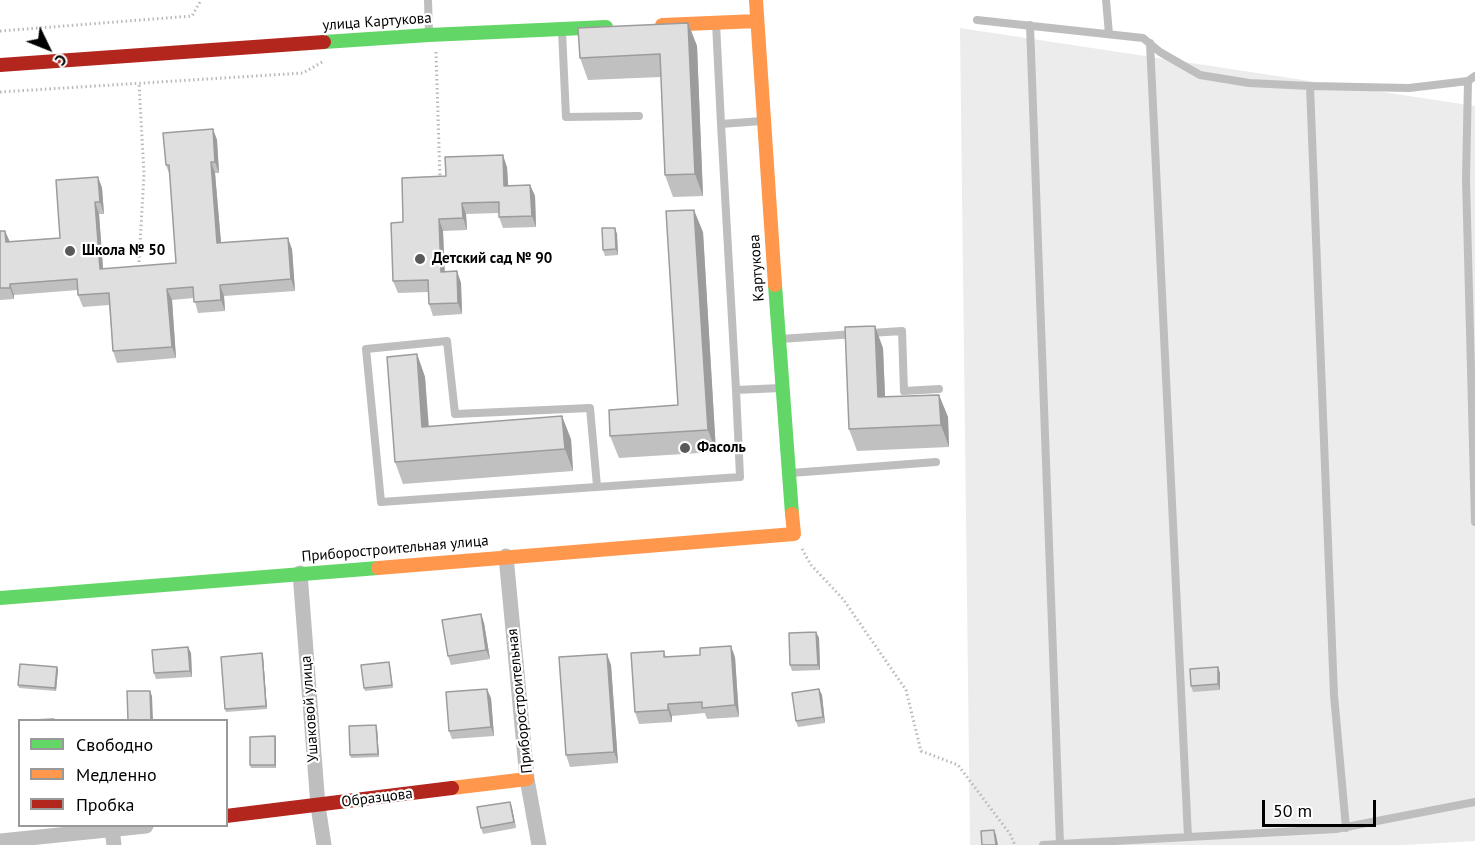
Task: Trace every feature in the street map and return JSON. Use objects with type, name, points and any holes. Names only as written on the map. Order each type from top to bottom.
[{"type":"street","name":"Картукова","points":[[756,0],[778,339],[794,534]]},
{"type":"street","points":[[645,26],[757,21]]},
{"type":"street","name":"улица Картукова","points":[[0,65],[433,35],[622,27]]},
{"type":"street","name":"Приборостроительная улица","points":[[0,598],[794,534]]},
{"type":"street","name":"Приборостроительная","points":[[506,556],[527,779],[539,845]]},
{"type":"street","name":"Ушаковой улица","points":[[300,573],[318,806],[324,845]]},
{"type":"street","name":"Образцова","points":[[228,816],[527,779]]},
{"type":"street","points":[[0,841],[113,837],[140,827]]},
{"type":"lane","points":[[428,0],[433,35]]},
{"type":"lane","points":[[1106,0],[1109,34]]},
{"type":"lane","points":[[977,20],[1143,38],[1161,52],[1200,75],[1250,82],[1410,88],[1472,79],[1466,179],[1475,522]]},
{"type":"lane","points":[[597,486],[590,408],[455,414],[447,341],[366,349],[381,502],[740,477],[716,23]]},
{"type":"lane","points":[[1030,25],[1060,844]]},
{"type":"lane","points":[[562,29],[566,117],[639,116]]},
{"type":"lane","points":[[1150,43],[1188,837]]},
{"type":"lane","points":[[1310,86],[1334,695],[1346,828]]},
{"type":"lane","points":[[721,124],[764,120]]},
{"type":"lane","points":[[778,339],[902,331],[904,391],[939,389]]},
{"type":"lane","points":[[736,390],[783,388]]},
{"type":"lane","points":[[790,473],[936,462]]},
{"type":"lane","points":[[1043,845],[1346,828],[1475,802]]},
{"type":"path","points":[[0,31],[192,16],[201,0]]},
{"type":"path","points":[[433,35],[440,179]]},
{"type":"path","points":[[0,92],[303,73],[327,60]]},
{"type":"path","points":[[139,83],[144,174],[139,262]]},
{"type":"path","points":[[794,534],[811,565],[843,599],[906,690],[921,751],[958,765],[1010,834],[1015,845]]},
{"type":"shaded area","points":[[960,28],[1475,106],[1475,841],[1405,845],[970,845]]},
{"type":"building","points":[[688,23],[695,174],[665,175],[660,54],[580,58],[578,28]]},
{"type":"building","name":"Школа № 50","points":[[213,129],[215,162],[211,162],[217,243],[288,238],[291,279],[220,285],[221,300],[194,302],[193,287],[167,289],[172,347],[113,351],[109,293],[78,295],[77,279],[10,284],[10,288],[0,288],[0,231],[5,231],[6,242],[60,238],[56,180],[98,177],[100,202],[95,202],[100,269],[176,263],[169,165],[166,165],[163,133]]},
{"type":"building","name":"Детский сад № 90","points":[[503,155],[504,186],[530,185],[532,216],[499,217],[499,202],[462,203],[463,218],[439,219],[441,272],[457,271],[458,303],[429,304],[428,280],[393,281],[391,223],[403,222],[402,178],[446,176],[445,157]]},
{"type":"building","points":[[694,210],[708,430],[610,436],[609,410],[678,405],[666,211]]},
{"type":"building","points":[[602,228],[615,228],[616,249],[603,250]]},
{"type":"building","points":[[875,326],[878,397],[939,395],[941,425],[849,429],[845,327]]},
{"type":"building","points":[[417,354],[422,427],[562,416],[565,449],[395,462],[387,357]]},
{"type":"building","points":[[481,614],[486,650],[448,656],[442,620]]},
{"type":"building","points":[[816,632],[818,665],[790,665],[789,633]]},
{"type":"building","points":[[731,646],[735,705],[702,708],[702,702],[668,704],[668,710],[635,712],[631,653],[664,651],[664,657],[700,655],[700,648]]},
{"type":"building","points":[[188,647],[190,671],[154,673],[152,650]]},
{"type":"building","points":[[262,653],[266,706],[225,709],[221,657]]},
{"type":"building","points":[[607,654],[614,752],[566,755],[559,657]]},
{"type":"building","points":[[389,662],[392,685],[364,688],[361,665]]},
{"type":"building","points":[[20,664],[57,667],[55,688],[18,685]]},
{"type":"building","points":[[1218,667],[1218,684],[1191,686],[1190,669]]},
{"type":"building","points":[[487,689],[491,727],[449,731],[446,692]]},
{"type":"building","points":[[819,689],[823,717],[796,721],[792,693]]},
{"type":"building","points":[[127,691],[150,691],[151,719],[128,719]]},
{"type":"building","points":[[376,725],[378,754],[350,755],[349,726]]},
{"type":"building","points":[[275,736],[275,765],[250,765],[250,737]]},
{"type":"building","points":[[510,802],[514,822],[481,828],[477,807]]},
{"type":"building","points":[[994,830],[996,845],[982,845],[981,831]]},
{"type":"traffic: fast","points":[[324,42],[606,27]]},
{"type":"traffic: fast","points":[[775,285],[792,514]]},
{"type":"traffic: fast","points":[[0,598],[378,568]]},
{"type":"traffic: slow","points":[[756,0],[775,285]]},
{"type":"traffic: slow","points":[[662,25],[757,21]]},
{"type":"traffic: slow","points":[[378,568],[794,534],[792,514]]},
{"type":"traffic: slow","points":[[452,788],[527,779]]},
{"type":"traffic: jam","points":[[0,65],[324,42]]},
{"type":"traffic: jam","points":[[228,816],[452,788]]},
{"type":"place","name":"Школа № 50","points":[[70,251]]},
{"type":"place","name":"Детский сад № 90","points":[[420,259]]},
{"type":"place","name":"Фасоль","points":[[685,448]]}]
